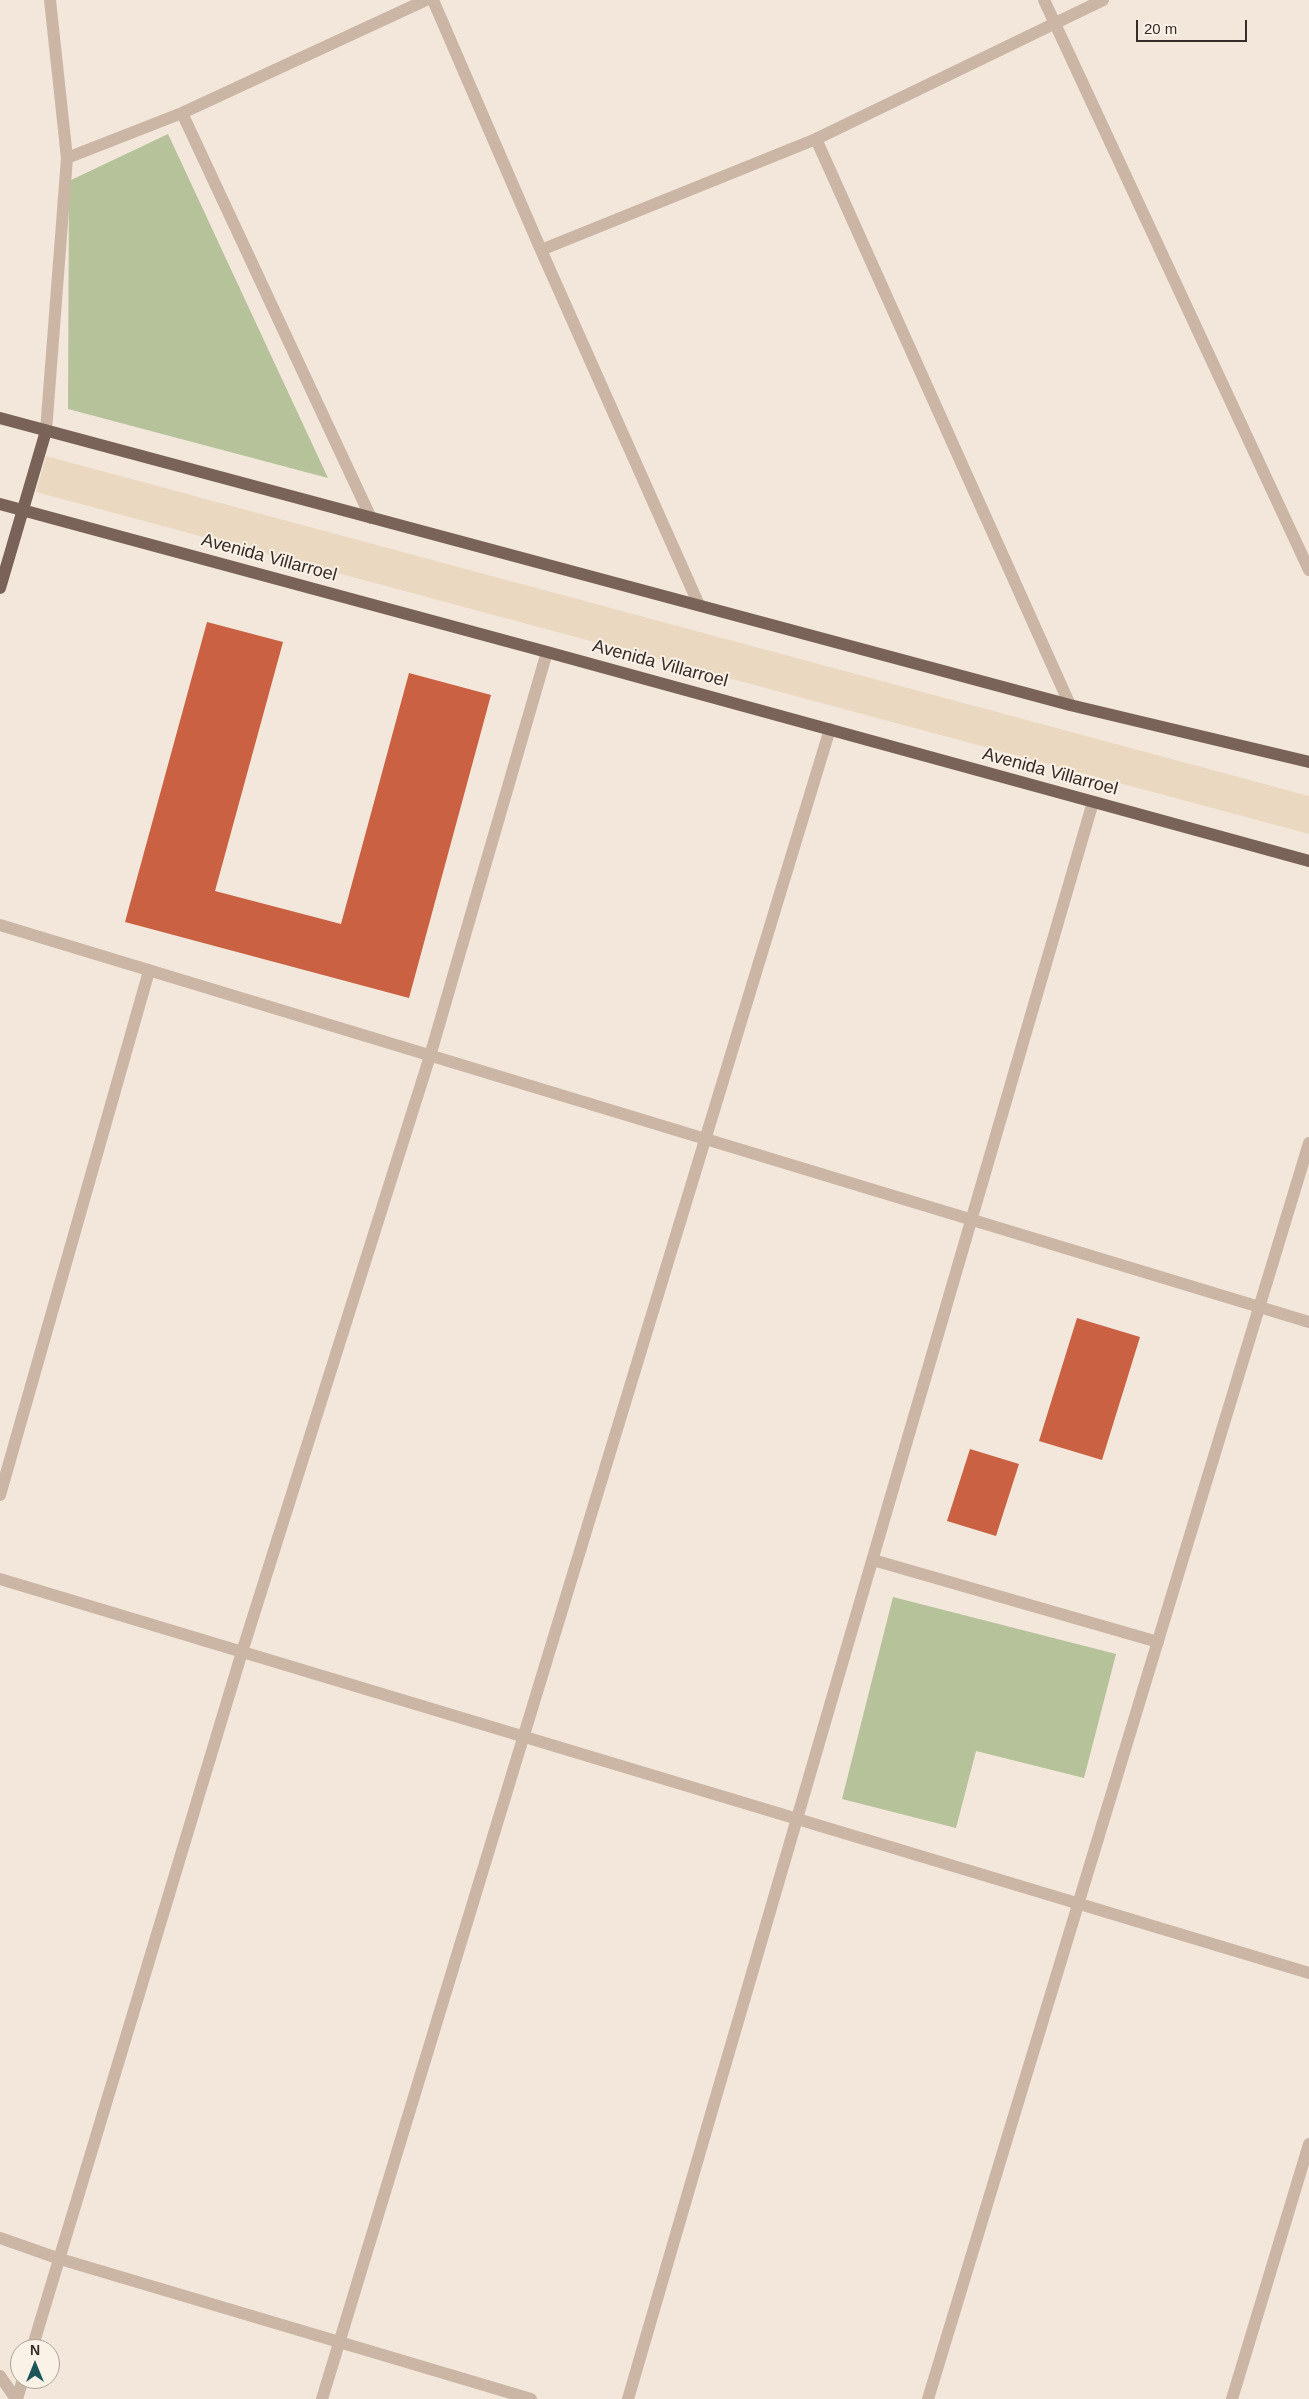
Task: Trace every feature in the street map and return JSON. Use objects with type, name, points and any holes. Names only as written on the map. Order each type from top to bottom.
[{"type":"main road","points":[[0,418],[1070,705],[1309,762]]},
{"type":"main road","points":[[0,588],[46,430]]},
{"type":"main road","name":"Avenida Villarroel","points":[[0,504],[1309,861]]},
{"type":"street","points":[[46,430],[67,158],[50,0]]},
{"type":"street","points":[[67,158],[182,113],[426,0]]},
{"type":"street","points":[[433,0],[541,250],[699,605]]},
{"type":"street","points":[[1044,0],[1309,570]]},
{"type":"street","points":[[541,250],[816,138],[1103,0]]},
{"type":"street","points":[[182,113],[371,518]]},
{"type":"street","points":[[816,138],[1070,705]]},
{"type":"street","points":[[35,2339],[242,1652],[430,1056],[548,652]]},
{"type":"street","points":[[322,2399],[830,729]]},
{"type":"street","points":[[628,2399],[1093,802]]},
{"type":"street","points":[[0,925],[1309,1322]]},
{"type":"street","points":[[0,1495],[149,971]]},
{"type":"street","points":[[928,2399],[1309,1143]]},
{"type":"street","points":[[873,1560],[1158,1642]]},
{"type":"street","points":[[0,1579],[1309,1972]]},
{"type":"street","points":[[1232,2399],[1309,2144]]},
{"type":"street","points":[[0,2238],[60,2259],[531,2399]]},
{"type":"street","points":[[0,2376],[17,2399]]},
{"type":"green space","points":[[168,134],[328,478],[68,409],[69,181]]},
{"type":"green space","points":[[893,1597],[1116,1654],[1084,1778],[976,1751],[956,1828],[842,1799]]},
{"type":"shaded area","points":[[46,456],[1309,796],[1309,834],[36,492]]},
{"type":"building","points":[[207,622],[283,642],[215,891],[341,924],[409,673],[491,695],[409,998],[125,922]]},
{"type":"building","points":[[1077,1318],[1140,1337],[1102,1460],[1039,1441]]},
{"type":"building","points":[[970,1449],[1019,1464],[996,1536],[947,1521]]}]
